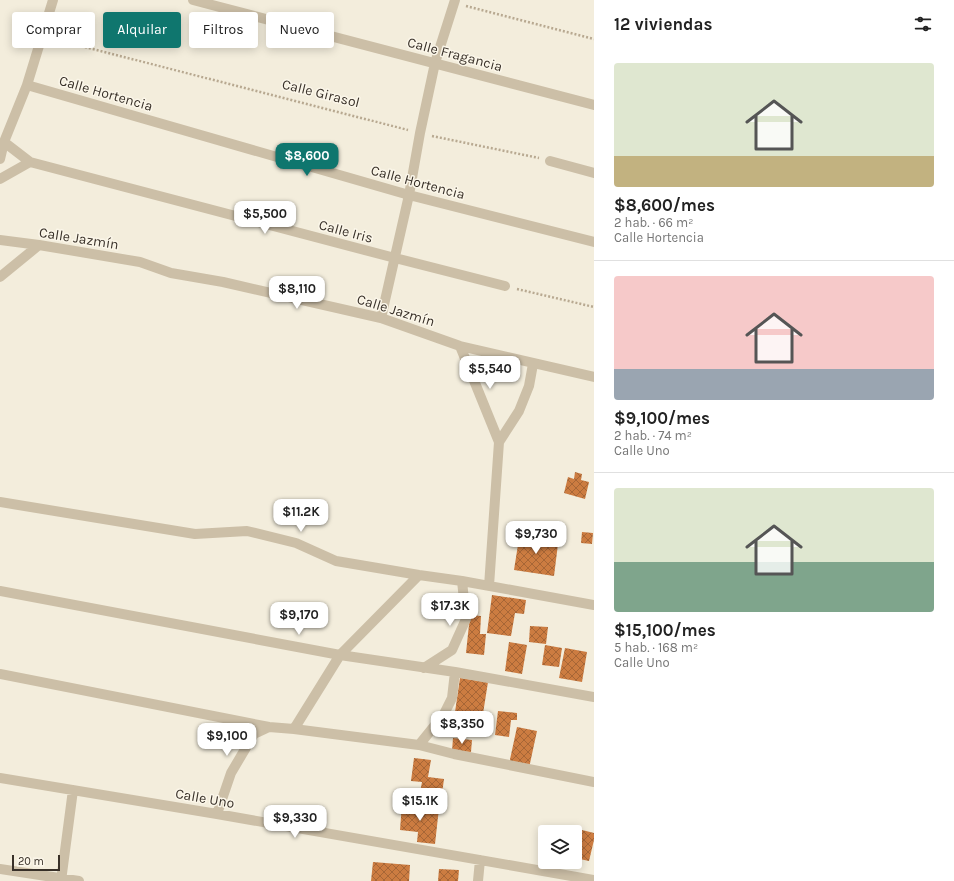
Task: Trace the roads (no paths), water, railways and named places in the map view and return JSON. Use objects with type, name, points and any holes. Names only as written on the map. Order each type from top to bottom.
[{"type":"street","points":[[0,159],[4,142],[27,85],[53,0]]},
{"type":"street","name":"Calle Fragancia","points":[[193,0],[594,105]]},
{"type":"street","points":[[381,318],[409,195],[420,133],[436,63],[454,1]]},
{"type":"street","name":"Calle Hortencia","points":[[27,85],[409,195],[594,242]]},
{"type":"street","name":"Calle Iris","points":[[4,142],[30,162],[505,286]]},
{"type":"street","points":[[550,161],[594,173]]},
{"type":"street","points":[[0,180],[30,162]]},
{"type":"street","name":"Calle Jazmín","points":[[0,240],[140,262],[171,273],[223,282],[381,318],[460,346],[594,377]]},
{"type":"street","points":[[0,277],[39,245]]},
{"type":"street","points":[[460,346],[499,442],[488,586]]},
{"type":"street","points":[[499,442],[519,411],[529,386],[533,364]]},
{"type":"street","points":[[0,502],[194,534],[247,531],[296,542],[336,561],[462,581],[594,605]]},
{"type":"street","points":[[294,729],[340,655],[419,575]]},
{"type":"street","points":[[424,668],[452,650],[466,618],[462,581]]},
{"type":"street","points":[[0,591],[340,655],[454,672],[594,697]]},
{"type":"street","points":[[419,745],[444,714],[452,698],[454,672]]},
{"type":"street","points":[[0,674],[269,728],[294,729],[419,745],[454,754],[594,782]]},
{"type":"street","points":[[217,814],[231,773],[254,734],[269,728]]},
{"type":"street","name":"Calle Uno","points":[[0,778],[217,814],[594,880]]},
{"type":"street","points":[[61,879],[73,790]]},
{"type":"street","points":[[478,881],[480,860]]},
{"type":"street","points":[[0,868],[79,881]]}]
